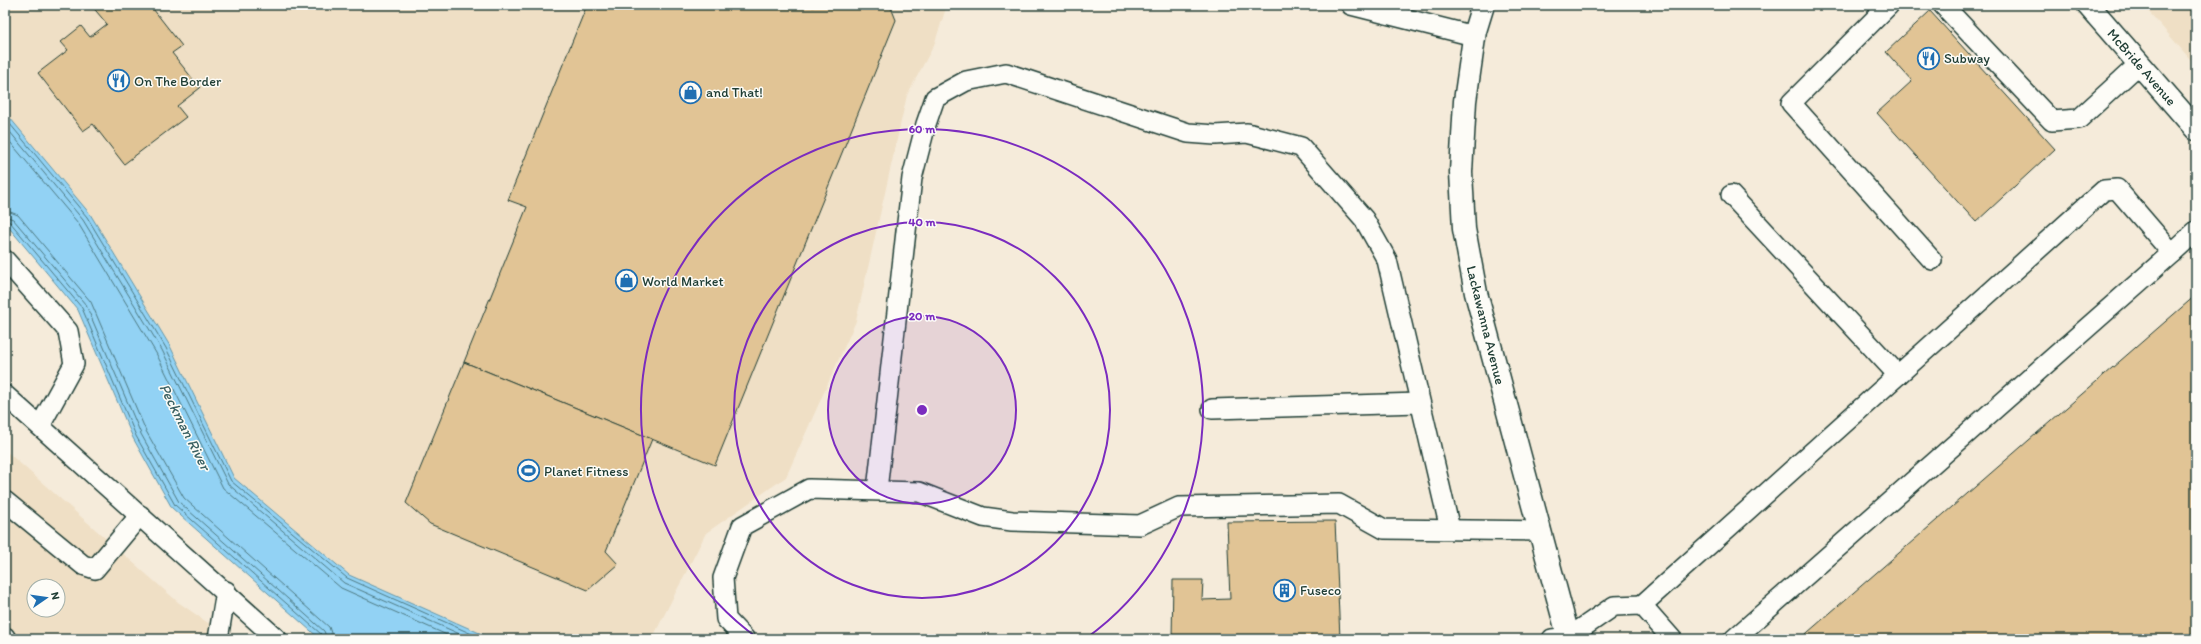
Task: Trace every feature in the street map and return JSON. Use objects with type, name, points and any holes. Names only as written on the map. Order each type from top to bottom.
[{"type":"street","name":"Lackawanna Avenue","points":[[1483,5],[1474,36],[1465,102],[1461,172],[1464,229],[1476,293],[1541,531],[1563,638]]},
{"type":"street","name":"McBride Avenue","points":[[2088,5],[2196,129]]},
{"type":"lane","points":[[1352,5],[1474,36]]},
{"type":"lane","points":[[1889,5],[1791,103],[1932,260]]},
{"type":"lane","points":[[1943,5],[2052,121],[2079,119],[2139,64]]},
{"type":"lane","points":[[877,490],[912,178],[926,124],[935,98],[966,81],[1006,73],[1188,133],[1215,135],[1247,133],[1301,147],[1306,152],[1364,220],[1386,260],[1450,529]]},
{"type":"lane","points":[[1563,638],[1614,606],[1642,605],[2104,190],[2117,189],[2172,253]]},
{"type":"lane","points":[[1731,195],[1898,375]]},
{"type":"lane","points":[[1734,639],[2196,231]]},
{"type":"lane","points":[[5,260],[68,331],[74,364],[40,426]]},
{"type":"lane","points":[[5,396],[226,591],[278,639]]},
{"type":"lane","points":[[1212,409],[1420,403]]},
{"type":"lane","points":[[745,639],[726,619],[723,578],[742,526],[809,489],[919,492],[983,517],[1012,521],[1140,525],[1179,507],[1338,504],[1384,528],[1541,531]]},
{"type":"lane","points":[[5,501],[83,565],[95,569],[140,515]]},
{"type":"lane","points":[[218,639],[226,591]]},
{"type":"lane","points":[[1642,605],[1672,639]]},
{"type":"shaded area","points":[[5,5],[947,5],[934,45],[907,95],[856,321],[786,477],[706,533],[652,639],[493,639],[349,575],[234,478],[170,346],[90,215],[5,112]]},
{"type":"shaded area","points":[[2143,5],[2196,5],[2196,66]]},
{"type":"shaded area","points":[[5,450],[178,602],[231,639],[5,639]]},
{"type":"water","name":"Peckman River","points":[[5,112],[90,214],[170,346],[234,478],[349,575],[493,639],[320,639],[172,508],[133,438],[78,310],[5,223]]},
{"type":"building","name":"On The Border","points":[[91,5],[150,5],[182,46],[172,53],[200,88],[177,106],[186,117],[124,164],[93,124],[83,131],[38,73],[68,50],[61,42],[81,26],[90,37],[107,24]]},
{"type":"building","points":[[587,5],[808,5],[813,7],[817,5],[890,5],[896,20],[715,465],[464,362],[527,207],[508,200]]},
{"type":"building","points":[[1930,11],[2055,149],[1976,222],[1877,113],[1912,81],[1886,52]]},
{"type":"building","points":[[2196,295],[2196,639],[1800,639]]},
{"type":"building","name":"Planet Fitness","points":[[464,362],[652,439],[606,551],[618,564],[588,590],[430,524],[406,503]]},
{"type":"building","name":"Fuseco","points":[[1335,521],[1340,639],[1172,639],[1173,580],[1203,580],[1202,600],[1230,599],[1227,522]]},
{"type":"place","name":"Subway","points":[[1928,58]]},
{"type":"place","name":"On The Border","points":[[119,81]]},
{"type":"place","name":"and That!","points":[[690,92]]},
{"type":"place","name":"World Market","points":[[627,281]]},
{"type":"place","name":"Planet Fitness","points":[[529,471]]},
{"type":"place","name":"Fuseco","points":[[1284,590]]}]
